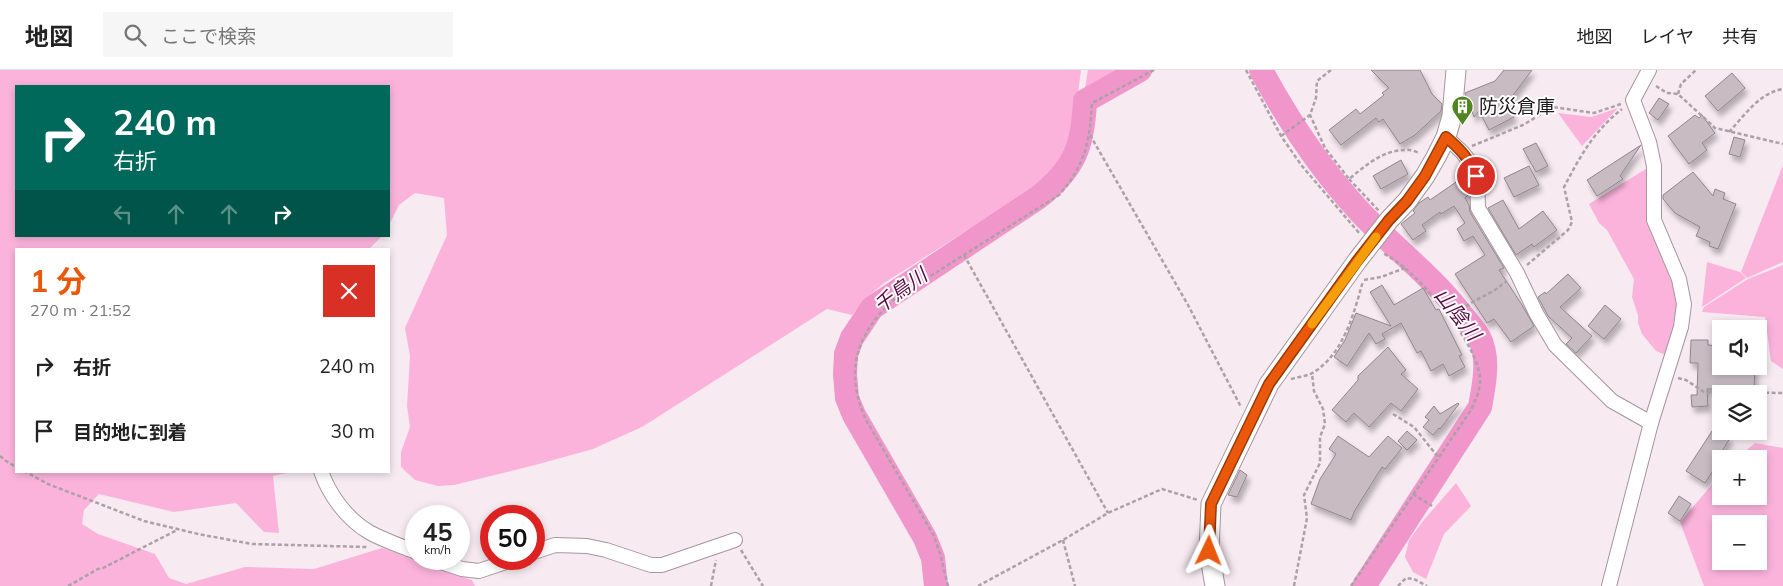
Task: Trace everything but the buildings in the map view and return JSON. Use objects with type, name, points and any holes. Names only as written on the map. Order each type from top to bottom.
[{"type":"main road","points":[[1216,586],[1209,551],[1211,504],[1269,384],[1372,243],[1407,201],[1436,157],[1446,137],[1452,116],[1456,70]]},
{"type":"street","points":[[1609,586],[1651,423],[1681,327],[1684,304],[1678,279],[1654,220],[1654,166],[1649,142],[1633,100],[1647,74]]},
{"type":"street","points":[[1446,137],[1473,166],[1476,176],[1478,208],[1517,273],[1536,314],[1556,345],[1612,401],[1651,423]]},
{"type":"street","points":[[322,473],[326,488],[350,518],[370,532],[405,547]]},
{"type":"street","points":[[545,548],[555,545],[587,546],[606,550],[651,565],[662,565],[735,540]]},
{"type":"street","points":[[467,570],[478,572],[484,570]]},
{"type":"path","points":[[948,586],[934,536],[866,420],[859,404],[855,386],[857,351],[874,321],[894,299],[1059,195],[1078,170],[1090,136],[1092,103],[1154,70]]},
{"type":"path","points":[[1246,70],[1281,136],[1302,166],[1372,243],[1405,268],[1450,318],[1472,351],[1478,365],[1480,380],[1471,410],[1351,586]]},
{"type":"path","points":[[1281,136],[1310,115],[1316,98],[1317,81],[1331,70]]},
{"type":"path","points":[[1678,94],[1682,84],[1696,70]]},
{"type":"path","points":[[1647,74],[1667,93],[1678,94],[1715,128],[1783,144]]},
{"type":"path","points":[[1729,132],[1761,97],[1773,90],[1783,88]]},
{"type":"path","points":[[1462,152],[1522,125],[1553,107],[1594,112],[1633,100]]},
{"type":"path","points":[[1450,318],[1471,303],[1495,290],[1568,230],[1572,222],[1564,187],[1592,138],[1633,100]]},
{"type":"path","points":[[1310,115],[1325,148],[1349,179],[1388,222]]},
{"type":"path","points":[[1090,136],[1188,305],[1249,424]]},
{"type":"path","points":[[1349,179],[1370,162],[1390,152],[1406,150],[1436,157]]},
{"type":"path","points":[[964,255],[1108,514]]},
{"type":"path","points":[[1269,384],[1312,374],[1328,362],[1345,336],[1364,280],[1381,277],[1405,268]]},
{"type":"path","points":[[1294,586],[1307,518],[1304,495],[1320,463],[1320,437],[1325,424],[1322,409],[1314,391],[1312,374]]},
{"type":"path","points":[[1664,380],[1679,378],[1686,380],[1704,392],[1783,394]]},
{"type":"path","points":[[1393,414],[1414,427],[1438,457]]},
{"type":"path","points":[[0,456],[15,466]]},
{"type":"path","points":[[28,473],[48,484],[144,521],[178,529],[252,544],[368,547]]},
{"type":"path","points":[[978,586],[1108,514],[1162,489],[1211,504]]},
{"type":"path","points":[[1413,494],[1432,506]]},
{"type":"path","points":[[68,586],[178,529]]},
{"type":"path","points":[[735,540],[763,586]]},
{"type":"path","points":[[1063,540],[1076,586]]},
{"type":"path","points":[[711,586],[719,545]]},
{"type":"path","points":[[1398,586],[1406,578],[1427,586]]},
{"type":"shaded area","points":[[0,70],[1081,70],[1075,118],[1068,145],[1052,171],[1039,185],[884,283],[865,299],[852,315],[827,309],[642,427],[593,449],[454,485],[438,486],[415,480],[401,467],[401,452],[410,427],[407,406],[410,356],[405,328],[447,235],[444,198],[415,193],[399,205],[390,223],[390,85],[15,85],[15,237],[381,237],[370,248],[15,248],[15,473],[287,473],[273,476],[279,533],[264,532],[236,503],[174,512],[99,494],[84,510],[82,524],[98,534],[155,554],[169,578],[186,584],[245,567],[314,569],[382,548],[405,556],[405,570],[444,570],[472,580],[475,586],[0,586]]},
{"type":"shaded area","points":[[1088,70],[1122,70],[1084,94]]},
{"type":"shaded area","points":[[1618,108],[1582,146],[1558,113],[1591,117]]},
{"type":"shaded area","points":[[1783,165],[1783,262],[1747,278],[1741,272]]},
{"type":"shaded area","points":[[1649,167],[1677,299],[1677,312],[1668,356],[1656,351],[1642,334],[1632,297],[1634,279],[1607,230],[1599,223],[1589,204]]},
{"type":"shaded area","points":[[1707,262],[1740,272],[1746,278],[1702,307]]},
{"type":"shaded area","points":[[1783,265],[1783,369],[1771,361],[1767,320],[1765,317],[1702,312],[1704,307],[1748,279]]},
{"type":"shaded area","points":[[1755,443],[1783,448],[1783,586],[1704,586],[1680,522],[1712,485],[1712,505],[1767,505],[1767,450],[1747,450]]},
{"type":"shaded area","points":[[1456,483],[1471,506],[1444,534],[1426,579],[1413,572],[1405,557],[1409,540]]},
{"type":"waterway","name":"千鳥川","points":[[936,586],[933,558],[925,538],[854,415],[847,398],[846,354],[852,338],[872,308],[1039,197],[1051,186],[1069,166],[1075,155],[1082,131],[1085,101],[1140,70]]},
{"type":"waterway","name":"山陰川","points":[[1261,70],[1294,127],[1332,180],[1361,213],[1451,301],[1479,337],[1484,354],[1485,372],[1480,407],[1364,586]]},
{"type":"slow traffic","points":[[1312,324],[1376,237]]},
{"type":"place","name":"防災倉庫","points":[[1463,125]]},
{"type":"route","points":[[1209,551],[1211,504],[1269,384],[1357,261],[1389,220],[1407,201],[1425,176],[1446,137],[1473,166],[1476,176]]}]
